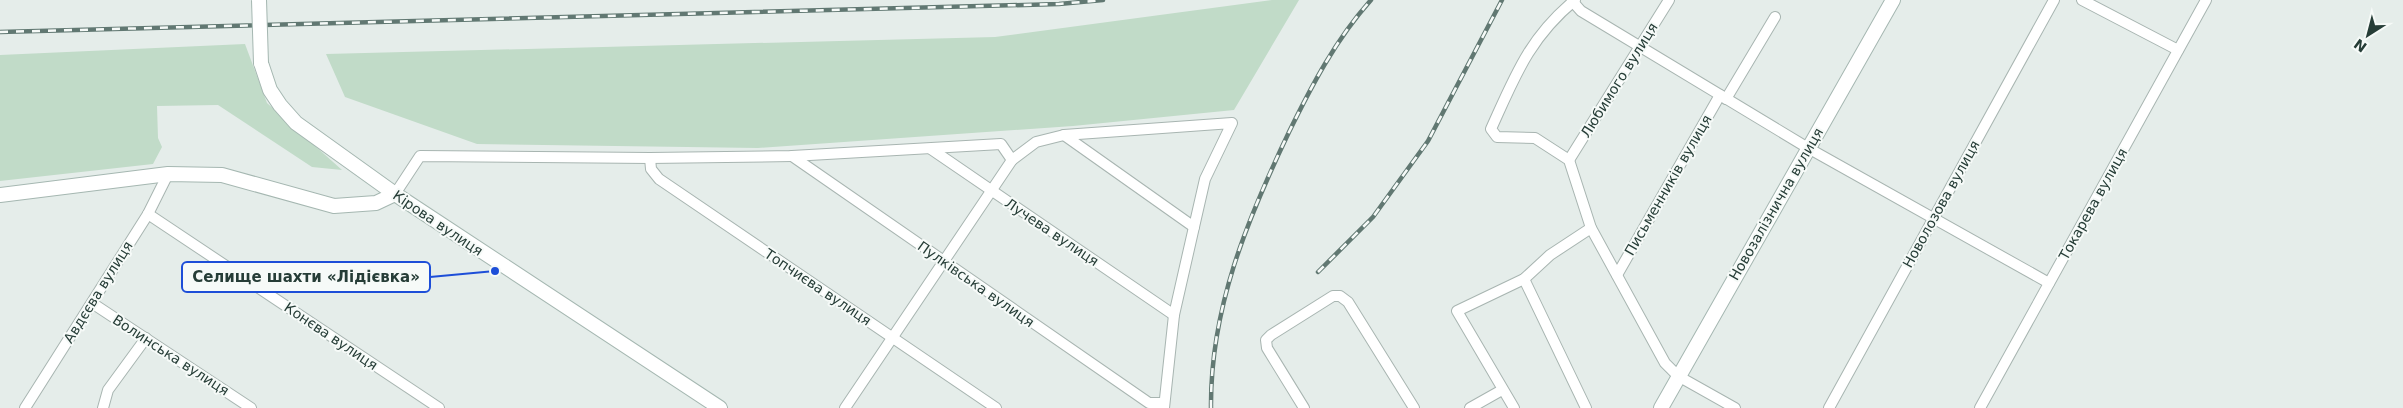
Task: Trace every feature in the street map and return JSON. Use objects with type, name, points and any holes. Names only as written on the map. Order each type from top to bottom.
[{"type":"main road","name":"Кірова вулиця","points":[[259,0],[261,63],[270,90],[280,106],[296,123],[395,194],[720,408]]},
{"type":"main road","name":"Новозалізнична вулиця","points":[[1661,408],[1893,0]]},
{"type":"main road","points":[[0,195],[168,174],[222,176],[334,206],[376,203],[395,194]]},
{"type":"street","name":"Любимого вулиця","points":[[1569,160],[1668,0]]},
{"type":"street","name":"Новолозова вулиця","points":[[1829,408],[2054,0]]},
{"type":"street","points":[[2082,0],[2097,3],[2178,50]]},
{"type":"street","name":"Токарева вулиця","points":[[1980,408],[2206,0]]},
{"type":"street","points":[[1735,408],[1678,376],[1665,363],[1591,228],[1569,160],[1535,138],[1496,137],[1491,129],[1521,62],[1542,31],[1574,1],[1581,11],[1808,148],[2049,284]]},
{"type":"street","name":"Письменників вулиця","points":[[1617,275],[1723,97],[1775,17]]},
{"type":"street","points":[[845,408],[1012,160],[1036,142],[1064,135],[1232,123],[1205,179],[1174,315],[1163,405]]},
{"type":"street","points":[[1064,135],[1194,227]]},
{"type":"street","points":[[395,194],[420,156],[650,158],[792,156],[1002,144],[1012,160]]},
{"type":"street","name":"Лучева вулиця","points":[[931,149],[1174,315]]},
{"type":"street","name":"Пулківська вулиця","points":[[792,156],[1149,403],[1163,405]]},
{"type":"street","name":"Топчиєва вулиця","points":[[650,158],[651,169],[658,179],[996,408]]},
{"type":"street","name":"Авдєєва вулиця","points":[[24,408],[148,214],[168,174]]},
{"type":"street","name":"Конєва вулиця","points":[[148,214],[439,408]]},
{"type":"street","points":[[1514,408],[1457,312],[1524,279],[1550,255],[1591,228]]},
{"type":"street","points":[[1524,279],[1586,408]]},
{"type":"street","points":[[1304,408],[1267,348],[1266,340],[1332,296],[1340,296],[1348,302],[1414,408]]},
{"type":"street","name":"Волинська вулиця","points":[[92,303],[251,408]]},
{"type":"street","points":[[102,408],[108,390],[146,338]]},
{"type":"street","points":[[1470,408],[1502,390]]},
{"type":"green space","points":[[1272,0],[1299,0],[1234,110],[1073,126],[758,148],[477,144],[345,97],[326,54],[995,37]]},
{"type":"green space","points":[[245,44],[267,103],[342,170],[312,167],[218,105],[157,106],[158,138],[162,147],[153,164],[0,181],[0,55]]},
{"type":"railway","points":[[0,32],[1059,4],[1103,0]]},
{"type":"railway","points":[[1211,408],[1212,371],[1224,300],[1234,266],[1259,198],[1316,80],[1347,30],[1371,0]]},
{"type":"railway","points":[[1318,272],[1373,217],[1428,141],[1502,0]]},
{"type":"place","name":"Селище шахти «Лідієвка»","points":[[495,271]]}]
